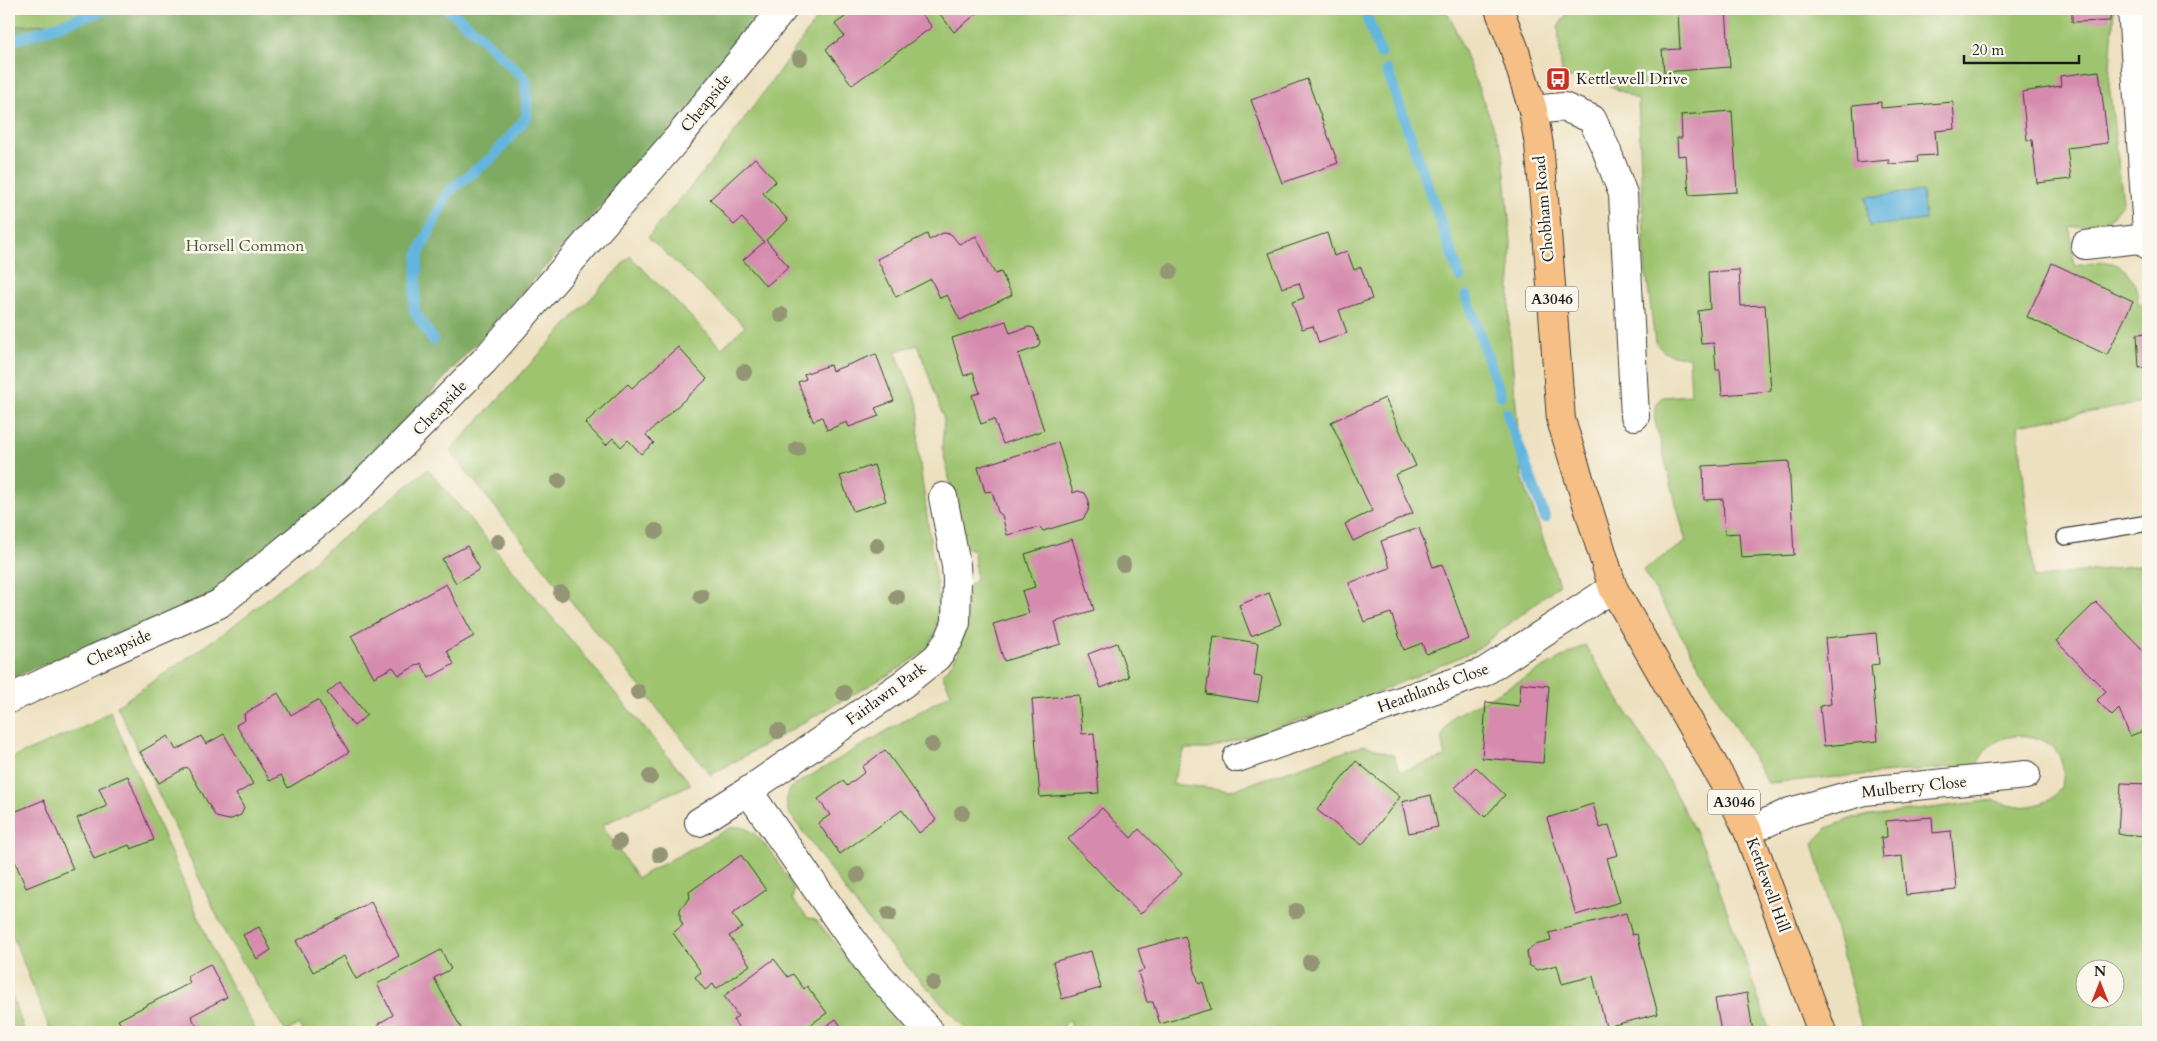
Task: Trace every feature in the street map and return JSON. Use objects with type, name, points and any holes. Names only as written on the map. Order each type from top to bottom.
[{"type":"main road","name":"Chobham Road","points":[[1498,9],[1514,48],[1533,110],[1539,145],[1548,232],[1561,420],[1613,588]]},
{"type":"main road","name":"Kettlewell Hill","points":[[1613,588],[1729,792],[1748,831],[1822,1032]]},
{"type":"street","name":"Cheapside","points":[[9,699],[86,662],[219,604],[353,494],[484,361],[676,140],[783,9]]},
{"type":"street","points":[[2132,9],[2148,245]]},
{"type":"street","points":[[1533,110],[1564,107],[1592,119],[1623,194],[1635,416]]},
{"type":"street","points":[[2085,245],[2148,238]]},
{"type":"street","name":"Fairlawn Park","points":[[699,822],[748,791],[903,684],[937,657],[949,640],[956,623],[956,565],[943,497]]},
{"type":"street","name":"Heathlands Close","points":[[1238,758],[1484,672],[1613,588]]},
{"type":"street","name":"Mulberry Close","points":[[1748,831],[1790,812],[1865,791],[2026,776]]},
{"type":"street","points":[[748,791],[872,968],[930,1032]]},
{"type":"lane","points":[[2066,537],[2148,523]]},
{"type":"green space","points":[[9,9],[104,9],[66,23],[9,26]]},
{"type":"green space","name":"Horsell Common","points":[[104,9],[771,9],[678,121],[351,481],[216,593],[9,679],[9,26],[66,23]]},
{"type":"green space","points":[[824,9],[1445,9],[1454,26],[1503,151],[1511,243],[1509,322],[1522,477],[1559,585],[1476,650],[1353,703],[1209,749],[1185,749],[1172,784],[1232,790],[1364,745],[1393,755],[1401,771],[1445,757],[1441,738],[1453,716],[1585,645],[1666,776],[1707,854],[1770,1032],[1074,1032],[1069,1020],[1058,1032],[969,1032],[913,973],[859,909],[789,813],[787,802],[788,792],[793,786],[951,693],[942,674],[950,666],[960,645],[969,585],[976,580],[974,550],[965,547],[942,447],[944,419],[918,345],[895,351],[917,402],[919,415],[918,450],[938,597],[937,622],[932,640],[920,654],[900,668],[711,775],[450,451],[630,256],[722,348],[745,326],[648,237],[721,151]]},
{"type":"green space","points":[[1570,9],[2114,9],[2109,84],[2123,202],[2110,219],[2070,228],[2074,266],[2106,262],[2121,267],[2127,272],[2134,283],[2138,305],[2148,304],[2148,402],[2018,425],[2034,578],[2148,564],[2148,1032],[1863,1032],[1813,843],[1827,828],[1853,818],[1994,800],[2020,807],[2036,805],[2051,798],[2061,787],[2063,779],[2062,763],[2052,746],[2044,741],[2034,737],[2014,736],[1994,743],[1976,765],[1768,783],[1643,570],[1686,542],[1654,417],[1657,404],[1663,397],[1691,395],[1689,357],[1664,352],[1655,342],[1645,263],[1638,100],[1605,83],[1562,77],[1558,27]]},
{"type":"green space","points":[[428,469],[691,784],[602,825],[637,878],[729,828],[744,828],[752,832],[774,857],[791,883],[794,891],[792,899],[808,918],[815,919],[910,1032],[304,1032],[299,1024],[286,1032],[227,937],[117,706],[228,630]]},
{"type":"green space","points":[[110,711],[216,958],[257,1032],[51,1032],[9,927],[9,759],[91,724]]},
{"type":"green space","points":[[9,989],[25,1032],[9,1032]]},
{"type":"water","points":[[1922,191],[1925,220],[1869,226],[1866,197]]},
{"type":"building","points":[[856,9],[918,9],[932,27],[852,85],[826,49],[844,36],[835,24]]},
{"type":"building","points":[[936,9],[979,9],[980,11],[954,32]]},
{"type":"building","points":[[1726,9],[1730,67],[1664,72],[1662,50],[1680,49],[1678,12]]},
{"type":"building","points":[[2072,9],[2110,9],[2110,21],[2072,22]]},
{"type":"building","points":[[2099,71],[2108,143],[2067,148],[2071,179],[2037,183],[2032,140],[2027,140],[2022,92],[2061,86],[2060,76]]},
{"type":"building","points":[[1307,79],[1338,163],[1282,183],[1251,100]]},
{"type":"building","points":[[1881,102],[1881,108],[1953,102],[1955,129],[1935,131],[1937,155],[1917,156],[1918,162],[1889,164],[1889,160],[1857,163],[1853,105]]},
{"type":"building","points":[[1732,111],[1737,192],[1689,195],[1686,155],[1678,156],[1677,138],[1682,138],[1681,115]]},
{"type":"building","points":[[755,158],[776,181],[763,193],[788,220],[766,240],[789,267],[766,286],[743,260],[764,242],[742,218],[734,225],[710,199]]},
{"type":"building","points":[[943,233],[951,234],[959,244],[976,236],[995,274],[1001,272],[1012,295],[960,320],[947,295],[940,298],[931,279],[896,297],[877,259],[927,234],[929,240]]},
{"type":"building","points":[[1327,233],[1334,256],[1347,251],[1354,270],[1361,267],[1372,299],[1339,310],[1347,333],[1319,343],[1313,326],[1302,329],[1292,302],[1304,298],[1299,283],[1282,288],[1269,253]]},
{"type":"building","points":[[2052,263],[2133,301],[2107,355],[2027,317]]},
{"type":"building","points":[[1739,270],[1741,306],[1765,305],[1771,391],[1722,395],[1720,370],[1716,370],[1714,343],[1701,344],[1698,311],[1710,309],[1708,272]]},
{"type":"building","points":[[1006,321],[1010,333],[1029,327],[1034,328],[1040,342],[1038,347],[1018,354],[1044,430],[1003,444],[994,419],[981,424],[972,395],[980,393],[973,372],[964,376],[952,338]]},
{"type":"building","points":[[2148,333],[2148,367],[2139,368],[2137,334]]},
{"type":"building","points":[[678,347],[707,379],[646,435],[654,443],[641,454],[628,440],[621,447],[613,438],[606,445],[585,423],[628,384],[632,388]]},
{"type":"building","points":[[876,354],[894,401],[875,408],[879,416],[849,427],[847,422],[827,430],[822,417],[813,421],[798,382],[806,379],[804,374],[830,365],[832,371]]},
{"type":"building","points":[[1385,398],[1416,466],[1395,475],[1413,513],[1353,541],[1345,524],[1372,511],[1331,422]]},
{"type":"building","points":[[1058,442],[1073,493],[1078,491],[1085,493],[1089,501],[1088,511],[1083,519],[1043,531],[1040,527],[1007,535],[1002,515],[998,512],[992,491],[985,492],[978,467]]},
{"type":"building","points":[[1789,461],[1794,555],[1741,558],[1739,533],[1725,534],[1723,499],[1704,500],[1703,466]]},
{"type":"building","points":[[874,465],[886,501],[853,511],[840,476]]},
{"type":"building","points":[[1419,528],[1433,567],[1442,564],[1469,639],[1426,654],[1422,643],[1404,650],[1391,613],[1364,622],[1349,583],[1390,568],[1381,541]]},
{"type":"building","points":[[1072,539],[1094,610],[1055,622],[1061,644],[1004,661],[993,624],[1029,613],[1022,591],[1035,587],[1025,554]]},
{"type":"building","points":[[467,546],[480,569],[456,583],[442,559]]},
{"type":"building","points":[[446,584],[474,636],[447,651],[454,664],[429,678],[421,663],[399,675],[393,667],[374,677],[351,636]]},
{"type":"building","points":[[1269,593],[1281,624],[1251,636],[1239,605]]},
{"type":"building","points":[[2096,602],[2148,655],[2148,680],[2143,686],[2148,697],[2148,729],[2130,736],[2119,709],[2112,716],[2097,700],[2106,691],[2056,641]]},
{"type":"building","points":[[1876,633],[1879,664],[1871,665],[1878,741],[1824,746],[1820,706],[1831,704],[1825,638]]},
{"type":"building","points":[[1214,636],[1258,643],[1254,676],[1262,677],[1258,702],[1206,694]]},
{"type":"building","points":[[1117,643],[1129,677],[1101,688],[1088,654]]},
{"type":"building","points":[[340,682],[367,715],[354,726],[327,693]]},
{"type":"building","points":[[1521,683],[1549,686],[1543,763],[1482,758],[1486,702],[1519,706]]},
{"type":"building","points":[[278,693],[291,715],[318,700],[349,752],[288,788],[281,775],[270,781],[236,725],[245,720],[244,714]]},
{"type":"building","points":[[1079,695],[1082,734],[1094,733],[1099,793],[1040,797],[1032,699]]},
{"type":"building","points":[[224,734],[253,784],[236,794],[244,808],[241,815],[229,820],[216,817],[187,767],[159,783],[140,752],[168,736],[176,750],[201,736],[206,744]]},
{"type":"building","points":[[885,750],[936,820],[919,833],[902,810],[840,854],[818,823],[830,815],[818,799],[843,781],[847,786],[865,772],[862,767]]},
{"type":"building","points":[[1356,761],[1400,797],[1362,845],[1317,810]]},
{"type":"building","points":[[1476,767],[1505,795],[1485,817],[1455,788]]},
{"type":"building","points":[[128,776],[154,840],[131,849],[129,845],[94,859],[77,818],[107,806],[99,788]]},
{"type":"building","points":[[2121,783],[2148,784],[2148,836],[2118,834]]},
{"type":"building","points":[[1431,795],[1438,827],[1409,833],[1402,802]]},
{"type":"building","points":[[44,800],[73,869],[26,888],[9,847],[9,814]]},
{"type":"building","points":[[1593,804],[1600,828],[1609,825],[1618,855],[1607,858],[1620,902],[1576,915],[1547,818]]},
{"type":"building","points":[[1102,808],[1131,838],[1139,829],[1182,874],[1140,914],[1068,839]]},
{"type":"building","points":[[1932,817],[1933,833],[1951,831],[1957,890],[1906,895],[1902,856],[1883,858],[1881,838],[1887,837],[1886,821]]},
{"type":"building","points":[[741,855],[766,890],[732,914],[742,927],[729,936],[750,965],[716,989],[713,984],[705,990],[695,977],[701,972],[673,933],[683,925],[680,920],[680,909],[690,898],[689,892]]},
{"type":"building","points":[[371,902],[399,956],[356,979],[344,956],[313,972],[296,941]]},
{"type":"building","points":[[1626,913],[1632,935],[1637,934],[1658,1014],[1606,1027],[1593,976],[1562,984],[1557,965],[1537,970],[1529,965],[1527,952],[1535,945],[1551,941],[1549,933]]},
{"type":"building","points":[[259,927],[271,950],[257,959],[243,935]]},
{"type":"building","points":[[1185,936],[1199,984],[1203,982],[1211,1009],[1160,1024],[1153,1002],[1147,1002],[1138,972],[1144,970],[1138,949]]},
{"type":"building","points":[[441,950],[451,969],[434,978],[461,1028],[453,1032],[382,1032],[378,1024],[393,1015],[377,984]]},
{"type":"building","points":[[1091,951],[1101,988],[1062,999],[1053,962]]},
{"type":"building","points":[[774,959],[788,977],[793,974],[804,989],[807,986],[827,1013],[800,1032],[742,1032],[733,1020],[738,1016],[724,996]]},
{"type":"building","points":[[210,964],[227,997],[191,1016],[200,1032],[125,1032],[118,1020],[190,983],[187,976]]},
{"type":"building","points":[[1747,993],[1753,1032],[1721,1032],[1715,999]]},
{"type":"building","points":[[836,1019],[845,1032],[818,1032],[822,1029]]},
{"type":"waterway","points":[[9,42],[107,9]]},
{"type":"waterway","points":[[433,340],[414,311],[418,255],[448,192],[493,157],[527,117],[526,80],[477,33],[448,9]]},
{"type":"waterway","points":[[1364,9],[1380,53]]},
{"type":"waterway","points":[[1387,70],[1460,277]]},
{"type":"waterway","points":[[1466,296],[1501,395]]},
{"type":"waterway","points":[[1507,413],[1545,518]]},
{"type":"place","name":"Kettlewell Drive","points":[[1558,79]]}]
